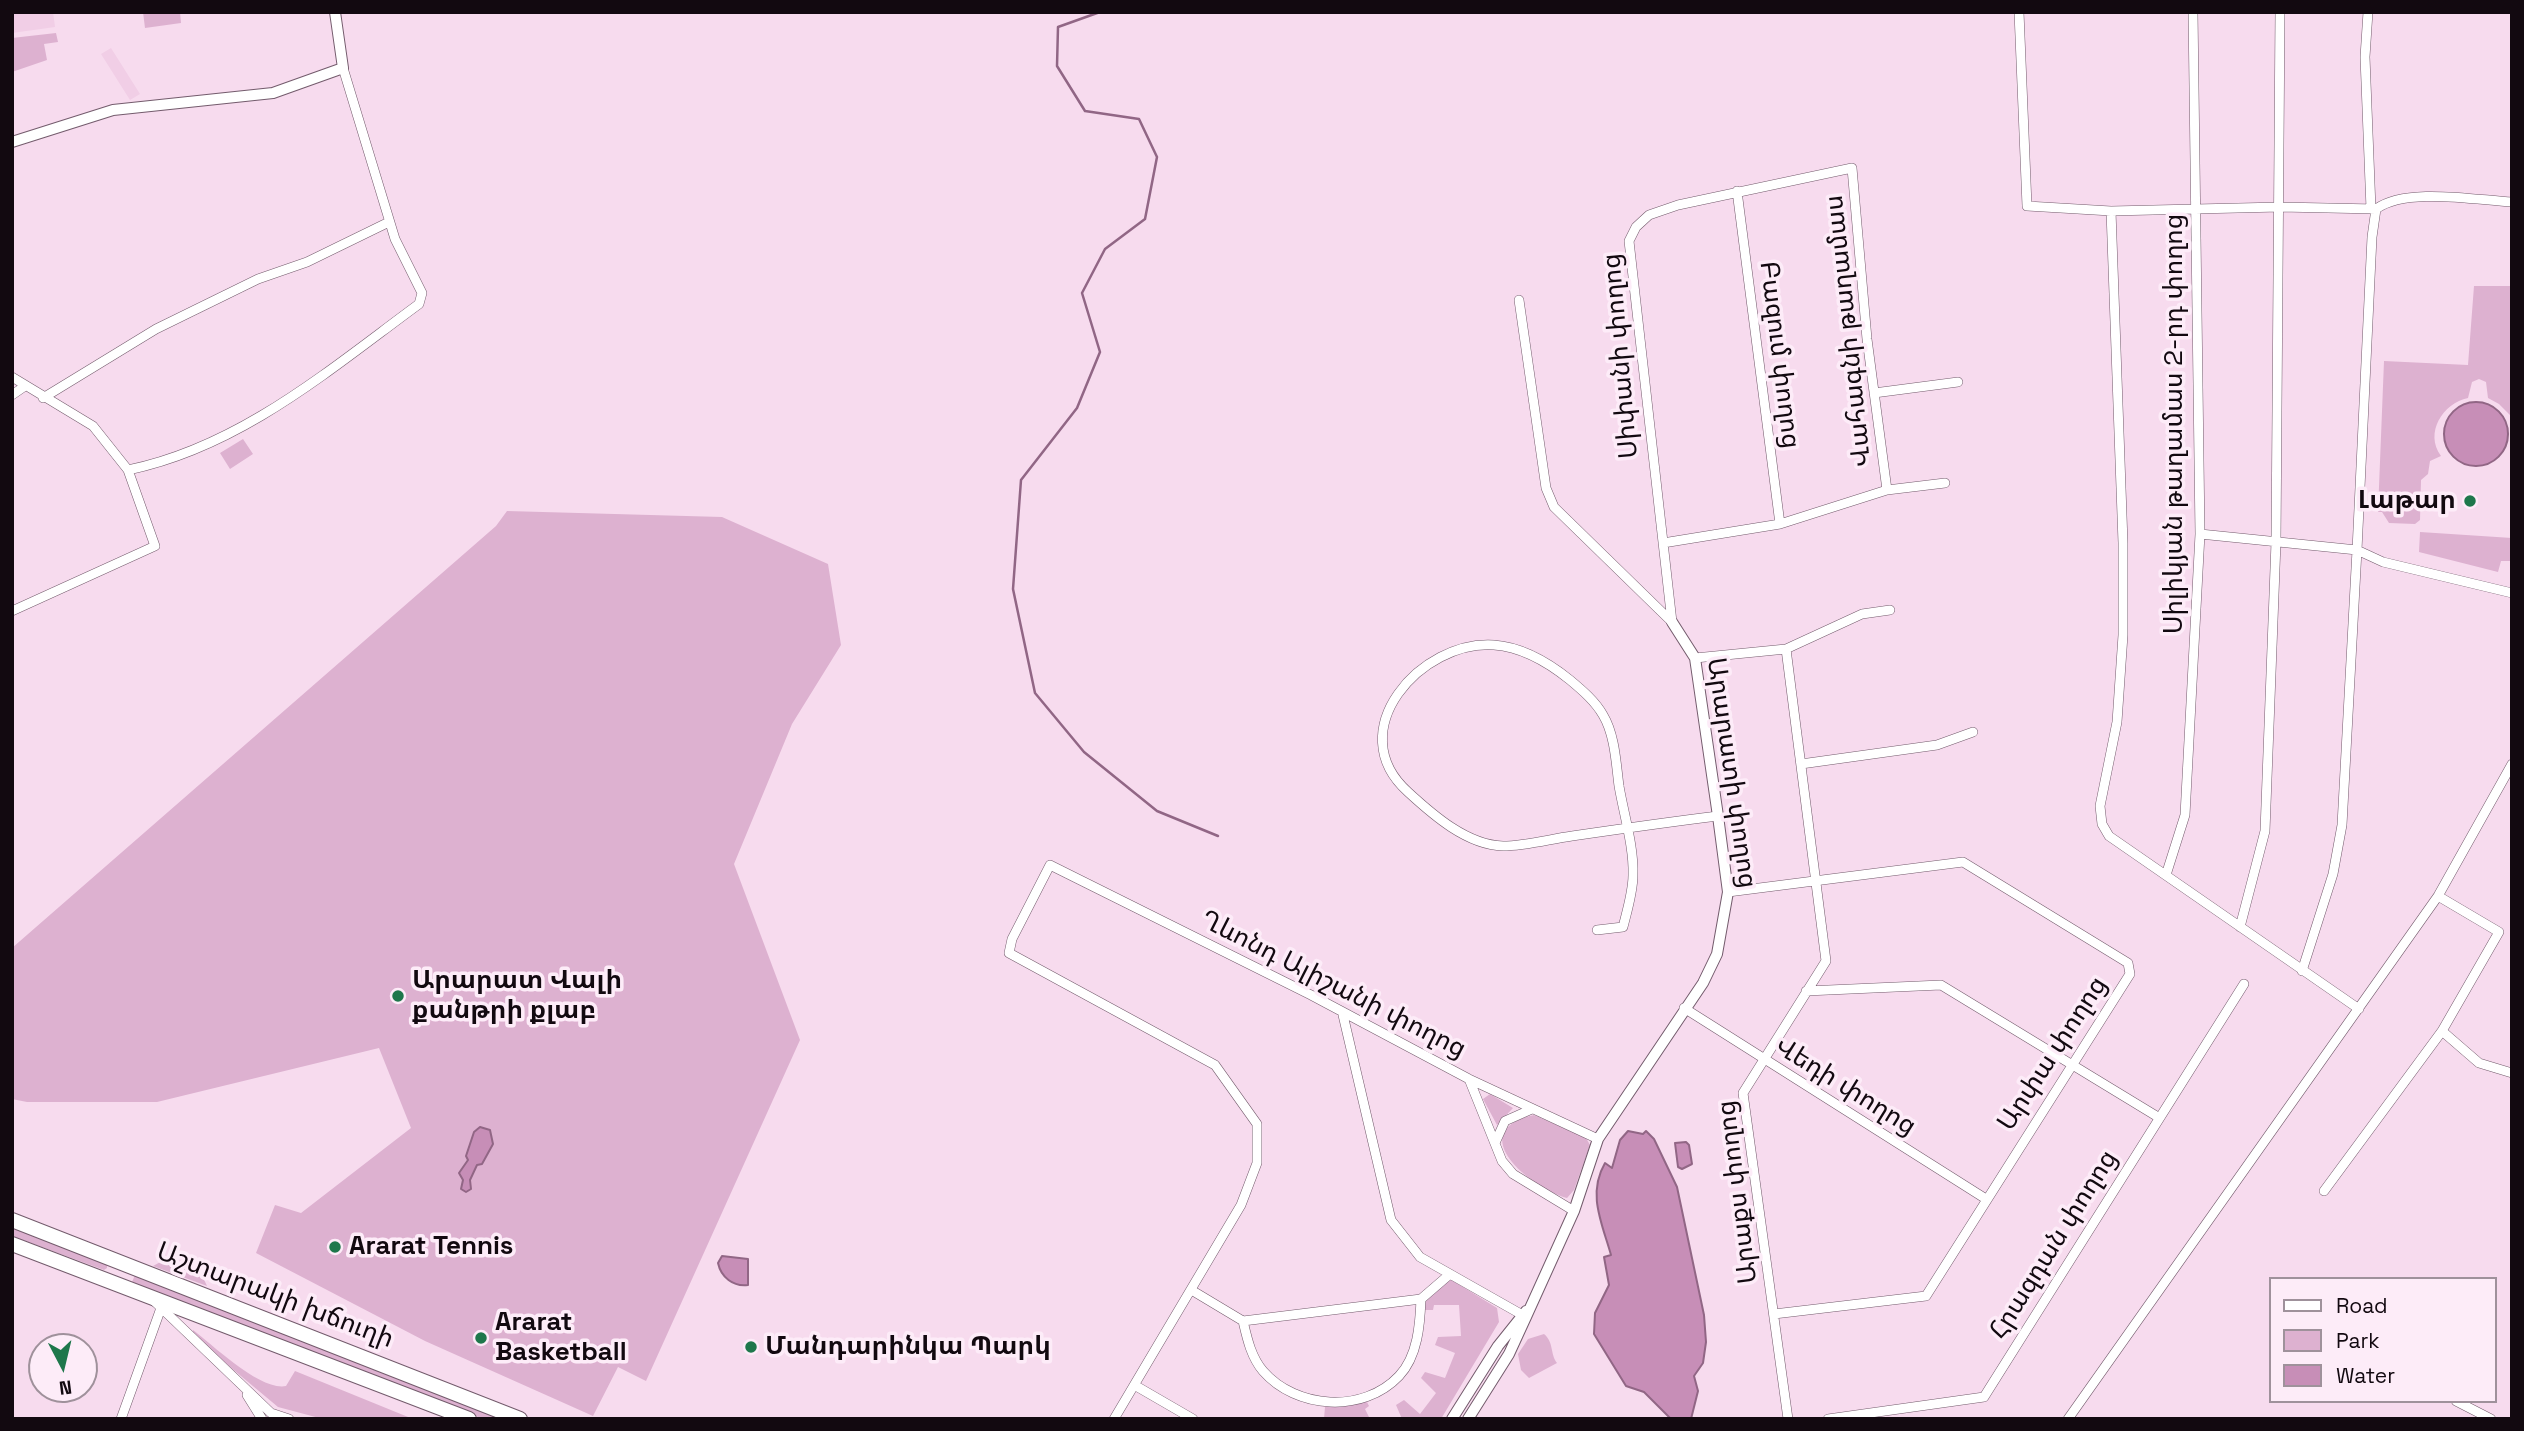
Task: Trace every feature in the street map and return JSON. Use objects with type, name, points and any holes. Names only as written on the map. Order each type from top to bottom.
[{"type":"highway","name":"Աշտարակի խճուղի","points":[[12,1220],[520,1419]]},
{"type":"highway","name":"Աշտարակի խճուղի","points":[[12,1244],[144,1292],[469,1419]]},
{"type":"highway","points":[[111,1280],[117,1261]]},
{"type":"street","points":[[128,470],[155,465],[245,427],[346,357],[421,299],[422,293],[389,222],[343,68],[335,12]]},
{"type":"street","points":[[2019,12],[2027,206],[2111,211],[2280,207],[2373,209],[2386,201],[2411,197],[2512,202]]},
{"type":"street","name":"Սիլիկյան թաղամաս 2-րդ փողոց","points":[[2166,875],[2185,815],[2200,534],[2193,12]]},
{"type":"street","points":[[2240,927],[2265,831],[2276,542],[2280,12]]},
{"type":"street","points":[[2302,971],[2333,874],[2342,825],[2373,209],[2365,57],[2368,12]]},
{"type":"street","points":[[12,142],[113,110],[273,93],[343,68]]},
{"type":"street","name":"Սիփանի փողոց","points":[[1672,622],[1629,241],[1636,227],[1649,215],[1737,191],[1852,168]]},
{"type":"street","name":"Վահագնի թաղամաս","points":[[1852,168],[1874,393],[1887,490]]},
{"type":"street","name":"Բազում փողոց","points":[[1737,191],[1780,524]]},
{"type":"street","points":[[2111,211],[2123,543],[2123,635],[2117,722],[2100,806],[2102,824],[2109,836],[2359,1009]]},
{"type":"street","points":[[43,398],[156,329],[258,279],[307,262],[389,222]]},
{"type":"street","points":[[1519,300],[1546,488],[1554,508],[1672,622]]},
{"type":"street","points":[[12,377],[93,426],[128,470],[155,546],[12,611]]},
{"type":"street","points":[[1874,393],[1958,382]]},
{"type":"street","points":[[12,395],[25,386]]},
{"type":"street","points":[[1662,543],[1780,524],[1887,490],[1945,483]]},
{"type":"street","points":[[2200,534],[2357,550],[2383,562],[2512,593]]},
{"type":"street","points":[[1695,658],[1786,649],[1862,614],[1890,610]]},
{"type":"street","name":"Արարատի փողոց","points":[[1468,1419],[1509,1354],[1574,1211],[1598,1139],[1703,983],[1717,954],[1728,892],[1718,816],[1695,658],[1672,622]]},
{"type":"street","points":[[1597,930],[1623,927],[1633,876],[1626,828],[1611,732],[1604,715],[1577,686],[1549,664],[1507,647],[1471,647],[1426,666],[1399,691],[1381,737],[1387,762],[1404,788],[1452,827],[1484,842],[1503,845],[1626,828],[1718,816]]},
{"type":"street","name":"Արաքս փողոց","points":[[1786,649],[1826,961],[1743,1093],[1788,1419]]},
{"type":"street","points":[[1801,764],[1937,745],[1973,732]]},
{"type":"street","points":[[2068,1419],[2438,897],[2512,764]]},
{"type":"street","name":"Արփա փողոց","points":[[1728,892],[1963,862],[2128,963],[2130,974],[1926,1296],[1774,1314]]},
{"type":"street","name":"Ղևոնդ Ալիշանի փողոց","points":[[1192,1291],[1241,1205],[1258,1163],[1256,1124],[1215,1065],[1009,953],[1012,939],[1050,865],[1311,995],[1469,1079],[1598,1139]]},
{"type":"street","points":[[2324,1191],[2442,1031],[2499,933],[2438,897]]},
{"type":"street","name":"Հրազդան փողոց","points":[[1828,1419],[1984,1396],[2244,984]]},
{"type":"street","points":[[1806,991],[1941,985],[2158,1117]]},
{"type":"street","name":"Վեդի փողոց","points":[[1684,1008],[1762,1060],[1986,1199]]},
{"type":"street","points":[[1343,1014],[1391,1220],[1420,1257],[1526,1313]]},
{"type":"street","points":[[2442,1031],[2479,1063],[2512,1073]]},
{"type":"street","points":[[1469,1079],[1495,1143],[1496,1153],[1513,1174],[1574,1211]]},
{"type":"street","points":[[1495,1143],[1505,1121],[1532,1109]]},
{"type":"street","points":[[1115,1419],[1192,1291],[1243,1321],[1421,1299],[1450,1274]]},
{"type":"street","points":[[144,1292],[271,1413],[289,1419]]},
{"type":"street","points":[[1243,1321],[1249,1346],[1263,1371],[1288,1391],[1315,1402],[1348,1402],[1374,1393],[1399,1376],[1414,1351],[1421,1299]]},
{"type":"street","points":[[121,1419],[161,1308]]},
{"type":"street","name":"Արարատի փողոց","points":[[1452,1419],[1526,1313]]},
{"type":"street","points":[[238,1382],[262,1419]]},
{"type":"street","points":[[1136,1386],[1193,1419]]},
{"type":"street","points":[[2460,1403],[2491,1419]]},
{"type":"shaded area","points":[[12,12],[53,12],[55,27],[12,33]]},
{"type":"shaded area","points":[[111,48],[140,94],[130,100],[101,54]]},
{"type":"green space","points":[[143,12],[180,12],[181,23],[145,28]]},
{"type":"green space","points":[[56,33],[58,42],[44,44],[47,60],[12,72],[12,38]]},
{"type":"green space","points":[[2474,286],[2512,286],[2512,417],[2499,404],[2488,398],[2486,382],[2479,379],[2472,382],[2468,398],[2444,412],[2435,429],[2436,447],[2441,456],[2430,461],[2428,474],[2421,480],[2420,520],[2415,524],[2389,523],[2382,512],[2378,512],[2384,361],[2468,365]]},
{"type":"green space","points":[[243,439],[253,454],[230,469],[220,453]]},
{"type":"green space","name":"Արարատ Վալի քանթրի քլաբ","points":[[507,511],[722,517],[828,564],[841,645],[792,724],[734,864],[800,1040],[646,1381],[618,1367],[593,1416],[425,1341],[256,1253],[275,1205],[301,1213],[411,1128],[379,1048],[157,1102],[27,1102],[12,1099],[12,948],[496,526]]},
{"type":"green space","points":[[2420,532],[2512,538],[2512,561],[2501,561],[2498,572],[2419,552]]},
{"type":"green space","points":[[1490,1094],[1513,1108],[1497,1125],[1483,1099]]},
{"type":"green space","points":[[1534,1115],[1586,1138],[1590,1145],[1574,1190],[1567,1198],[1536,1183],[1521,1172],[1503,1146],[1504,1133],[1513,1123]]},
{"type":"green space","points":[[12,1228],[107,1263],[107,1268],[104,1270],[12,1236]]},
{"type":"green space","points":[[166,1259],[201,1273],[207,1286],[153,1266]]},
{"type":"green space","points":[[135,1275],[505,1419],[483,1419],[132,1282]]},
{"type":"green space","points":[[1450,1279],[1497,1308],[1499,1322],[1441,1419],[1402,1419],[1396,1405],[1404,1400],[1420,1414],[1436,1393],[1421,1378],[1425,1372],[1445,1378],[1455,1353],[1435,1345],[1438,1337],[1461,1336],[1459,1305],[1434,1305],[1433,1310],[1425,1310],[1425,1299]]},
{"type":"green space","points":[[193,1330],[237,1366],[275,1386],[286,1386],[295,1371],[413,1419],[323,1419],[278,1407],[193,1336]]},
{"type":"green space","points":[[1544,1334],[1557,1363],[1529,1378],[1521,1370],[1518,1354],[1528,1339]]},
{"type":"green space","points":[[1366,1400],[1369,1406],[1365,1409],[1370,1419],[1324,1419],[1325,1407]]},
{"type":"water","points":[[2476,402],[2494,408],[2502,416],[2508,434],[2502,452],[2494,460],[2476,466],[2458,460],[2450,452],[2444,434],[2450,416],[2458,408]]},
{"type":"water","points":[[480,1127],[490,1130],[493,1144],[482,1164],[477,1165],[470,1180],[471,1189],[466,1192],[461,1189],[463,1180],[459,1173],[468,1160],[466,1156],[474,1132]]},
{"type":"water","points":[[1628,1131],[1643,1134],[1646,1131],[1654,1139],[1677,1187],[1704,1315],[1706,1342],[1703,1363],[1694,1376],[1698,1391],[1691,1419],[1671,1419],[1644,1392],[1626,1386],[1594,1334],[1595,1313],[1609,1285],[1604,1257],[1611,1255],[1600,1220],[1597,1186],[1605,1163],[1612,1168],[1620,1140]]},
{"type":"water","points":[[1686,1142],[1689,1145],[1692,1164],[1682,1169],[1678,1167],[1675,1143]]},
{"type":"water","points":[[722,1256],[748,1259],[748,1285],[733,1283],[725,1277],[718,1263]]},
{"type":"waterway","points":[[1100,12],[1058,27],[1057,66],[1085,111],[1139,119],[1157,157],[1145,219],[1105,249],[1082,293],[1100,352],[1077,408],[1021,480],[1013,589],[1035,693],[1084,752],[1157,811],[1218,836]]},
{"type":"place","name":"Լաթար","points":[[2470,501]]},
{"type":"place","name":"Արարատ Վալի քանթրի քլաբ","points":[[398,996]]},
{"type":"place","name":"Ararat Tennis","points":[[335,1247]]},
{"type":"place","name":"Ararat Basketball","points":[[481,1338]]},
{"type":"place","name":"Մանդարինկա Պարկ","points":[[751,1347]]}]
